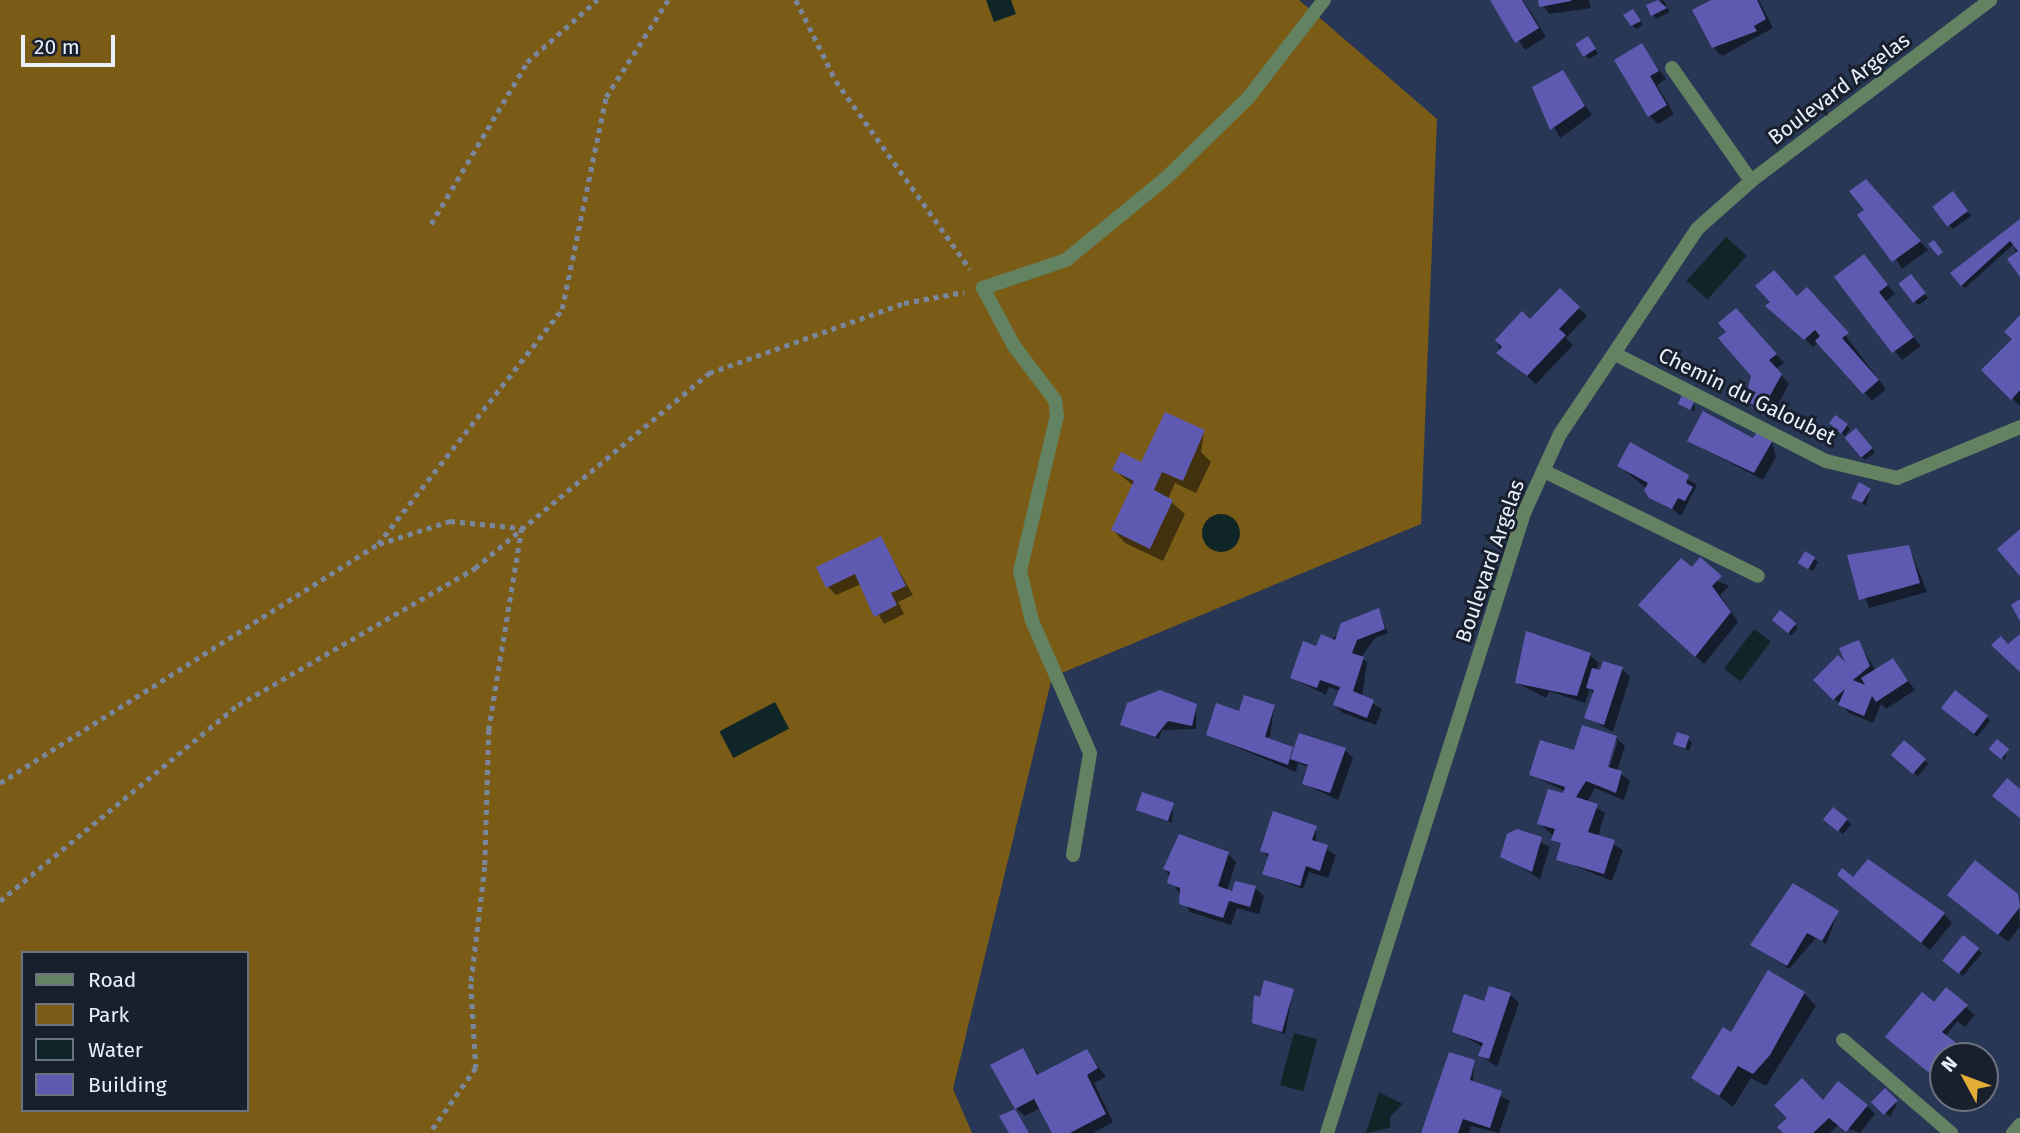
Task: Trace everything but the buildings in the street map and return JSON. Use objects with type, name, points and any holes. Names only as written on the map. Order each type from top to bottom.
[{"type":"street","points":[[1073,855],[1090,753],[1032,621],[1020,571],[1057,416],[1055,400],[1014,346],[984,288],[1066,260],[1165,179],[1248,98],[1324,0]]},
{"type":"street","name":"Boulevard Argelas","points":[[1327,1133],[1418,834],[1544,471],[1560,434],[1697,229],[1751,181],[1990,0]]},
{"type":"street","points":[[1672,68],[1751,181]]},
{"type":"street","name":"Chemin du Galoubet","points":[[1615,354],[1826,461],[1897,478],[2020,427]]},
{"type":"street","points":[[1544,471],[1758,576]]},
{"type":"street","points":[[1843,1040],[1951,1133]]},
{"type":"street","points":[[2013,1133],[2020,1125]]},
{"type":"path","points":[[431,224],[527,62],[597,0]]},
{"type":"path","points":[[378,544],[562,309],[606,97],[668,0]]},
{"type":"path","points":[[0,901],[238,705],[475,568],[709,373],[904,303],[984,288],[836,81],[796,0]]},
{"type":"path","points":[[0,783],[378,544],[450,521],[523,528]]},
{"type":"path","points":[[430,1133],[477,1068],[471,984],[485,867],[489,730],[523,528]]},
{"type":"green space","points":[[0,0],[1299,0],[1437,119],[1421,524],[1052,677],[953,1089],[972,1133],[0,1133]]},
{"type":"water","points":[[986,0],[1011,0],[1016,14],[994,22]]},
{"type":"water","points":[[1726,237],[1747,256],[1707,300],[1687,281]]},
{"type":"water","points":[[1221,514],[1234,520],[1240,533],[1234,546],[1221,552],[1208,546],[1202,533],[1208,520]]},
{"type":"water","points":[[1754,629],[1771,642],[1741,682],[1724,669]]},
{"type":"water","points":[[775,702],[789,728],[733,758],[719,732]]},
{"type":"water","points":[[1294,1033],[1317,1039],[1303,1091],[1280,1085]]},
{"type":"water","points":[[1379,1092],[1403,1104],[1390,1117],[1390,1128],[1366,1133]]}]
